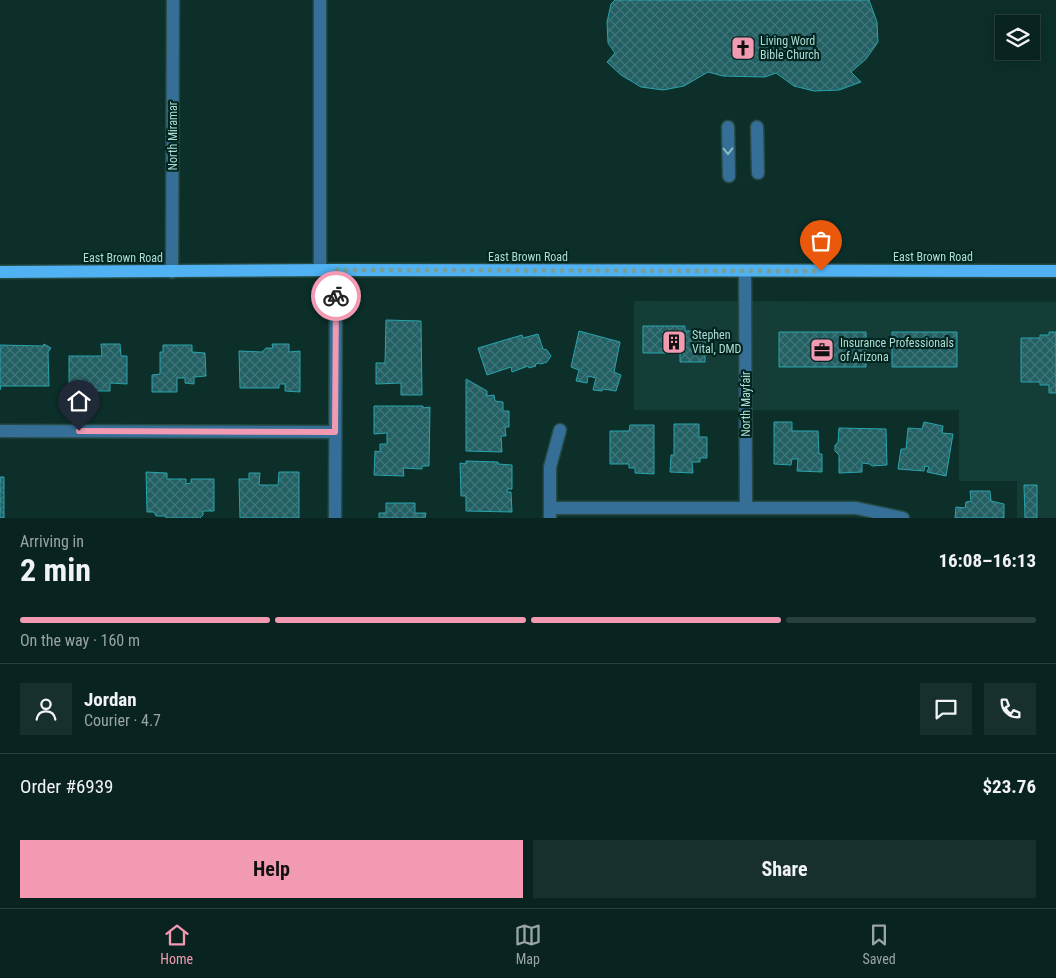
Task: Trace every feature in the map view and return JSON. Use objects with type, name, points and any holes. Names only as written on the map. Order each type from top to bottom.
[{"type":"main road","name":"East Brown Road","points":[[0,272],[320,270],[1056,271]]},
{"type":"street","name":"North Miramar","points":[[172,272],[173,0]]},
{"type":"street","points":[[320,0],[320,270]]},
{"type":"street","points":[[728,127],[729,176]]},
{"type":"street","points":[[757,127],[758,173]]},
{"type":"street","points":[[334,518],[336,270]]},
{"type":"street","name":"North Mayfair","points":[[745,271],[746,508]]},
{"type":"street","points":[[560,430],[550,467],[550,513],[746,508],[856,508],[902,518]]},
{"type":"street","points":[[0,431],[335,432]]},
{"type":"shaded area","points":[[634,301],[1056,302],[1056,518],[1017,518],[1017,481],[959,481],[959,410],[634,410]]},
{"type":"building","name":"Living Word Bible Church","points":[[615,0],[869,0],[877,22],[878,42],[866,59],[851,72],[861,82],[839,90],[814,91],[794,86],[776,73],[765,77],[723,76],[708,72],[684,86],[663,90],[641,87],[621,75],[607,62],[615,53],[608,43],[607,22],[611,4]]},
{"type":"building","points":[[386,320],[421,321],[422,395],[401,395],[401,383],[376,384],[376,363],[385,363]]},
{"type":"building","name":"Stephen Vital, DMD","points":[[643,326],[685,326],[685,331],[705,331],[705,362],[680,362],[680,353],[643,353]]},
{"type":"building","points":[[579,331],[620,342],[614,372],[621,375],[616,391],[593,390],[596,378],[588,376],[587,383],[576,381],[579,370],[571,367]]},
{"type":"building","name":"Insurance Professionals of Arizona","points":[[779,332],[866,332],[866,367],[779,367]]},
{"type":"building","points":[[892,332],[957,332],[957,367],[892,367]]},
{"type":"building","points":[[1049,332],[1056,332],[1056,393],[1049,393],[1049,385],[1040,385],[1040,382],[1021,382],[1021,338],[1040,338],[1040,335],[1049,335]]},
{"type":"building","points":[[538,334],[543,349],[547,350],[551,356],[547,362],[538,363],[536,366],[529,368],[528,366],[512,372],[511,367],[487,375],[478,348],[522,335],[523,338]]},
{"type":"building","points":[[44,344],[51,348],[48,352],[49,386],[1,386],[0,390],[0,345],[43,346]]},
{"type":"building","points":[[101,344],[120,344],[121,356],[127,356],[127,384],[110,383],[110,391],[95,391],[96,387],[87,387],[87,392],[74,392],[74,383],[69,383],[69,356],[102,356]]},
{"type":"building","points":[[272,344],[289,344],[289,352],[300,351],[300,392],[285,391],[285,384],[279,384],[279,388],[240,388],[239,351],[262,352],[266,348],[273,348]]},
{"type":"building","points":[[163,345],[192,345],[192,352],[205,353],[206,376],[194,377],[194,384],[185,383],[185,378],[177,378],[177,392],[152,392],[152,375],[160,374],[160,352],[163,352]]},
{"type":"building","points":[[466,379],[487,391],[487,396],[494,395],[495,401],[503,402],[503,411],[509,411],[509,427],[505,427],[506,436],[501,436],[502,452],[466,451]]},
{"type":"building","points":[[374,406],[430,407],[429,466],[422,466],[422,469],[403,468],[404,476],[374,475],[375,451],[380,452],[380,444],[387,444],[387,433],[374,434]]},
{"type":"building","points":[[774,422],[792,422],[792,431],[818,431],[819,454],[822,454],[822,472],[797,471],[798,459],[792,459],[791,465],[774,464]]},
{"type":"building","points":[[924,422],[943,426],[942,433],[953,434],[946,476],[927,472],[929,467],[925,466],[924,471],[898,469],[901,449],[906,449],[908,428],[922,429]]},
{"type":"building","points":[[674,424],[699,424],[699,437],[707,437],[707,458],[700,458],[700,462],[692,462],[693,473],[670,472],[671,455],[674,455]]},
{"type":"building","points":[[630,425],[654,425],[654,474],[635,473],[635,468],[629,468],[629,464],[610,464],[610,431],[629,431]]},
{"type":"building","points":[[839,428],[886,429],[887,465],[872,466],[862,463],[862,472],[839,473],[839,455],[835,451],[835,445],[838,443]]},
{"type":"building","points":[[466,461],[498,462],[498,464],[512,465],[512,489],[507,489],[507,492],[511,492],[512,512],[466,511],[466,496],[461,496],[460,463],[466,464]]},
{"type":"building","points":[[146,472],[167,473],[167,479],[186,479],[186,484],[191,483],[191,479],[214,479],[214,511],[203,511],[203,515],[200,518],[166,518],[166,516],[156,516],[154,512],[147,512]]},
{"type":"building","points":[[279,472],[299,472],[299,518],[240,518],[239,479],[249,479],[249,473],[260,473],[259,485],[278,485]]},
{"type":"building","points":[[0,477],[4,477],[4,518],[0,518]]},
{"type":"building","points":[[1024,485],[1037,485],[1037,518],[1025,518]]},
{"type":"building","points":[[970,491],[990,491],[991,501],[1004,504],[1004,518],[955,518],[956,507],[965,508],[966,502],[971,501]]},
{"type":"building","points":[[386,503],[415,503],[415,513],[426,513],[425,518],[379,518],[379,513],[386,513]]},
{"type":"way so far","points":[[336,296],[336,270],[821,271]]},
{"type":"place","name":"Living Word Bible Church","points":[[743,48]]},
{"type":"place","name":"Stephen Vital, DMD","points":[[674,342]]},
{"type":"place","name":"Insurance Professionals of Arizona","points":[[822,350]]},
{"type":"route","points":[[79,431],[335,432],[336,296]]}]
